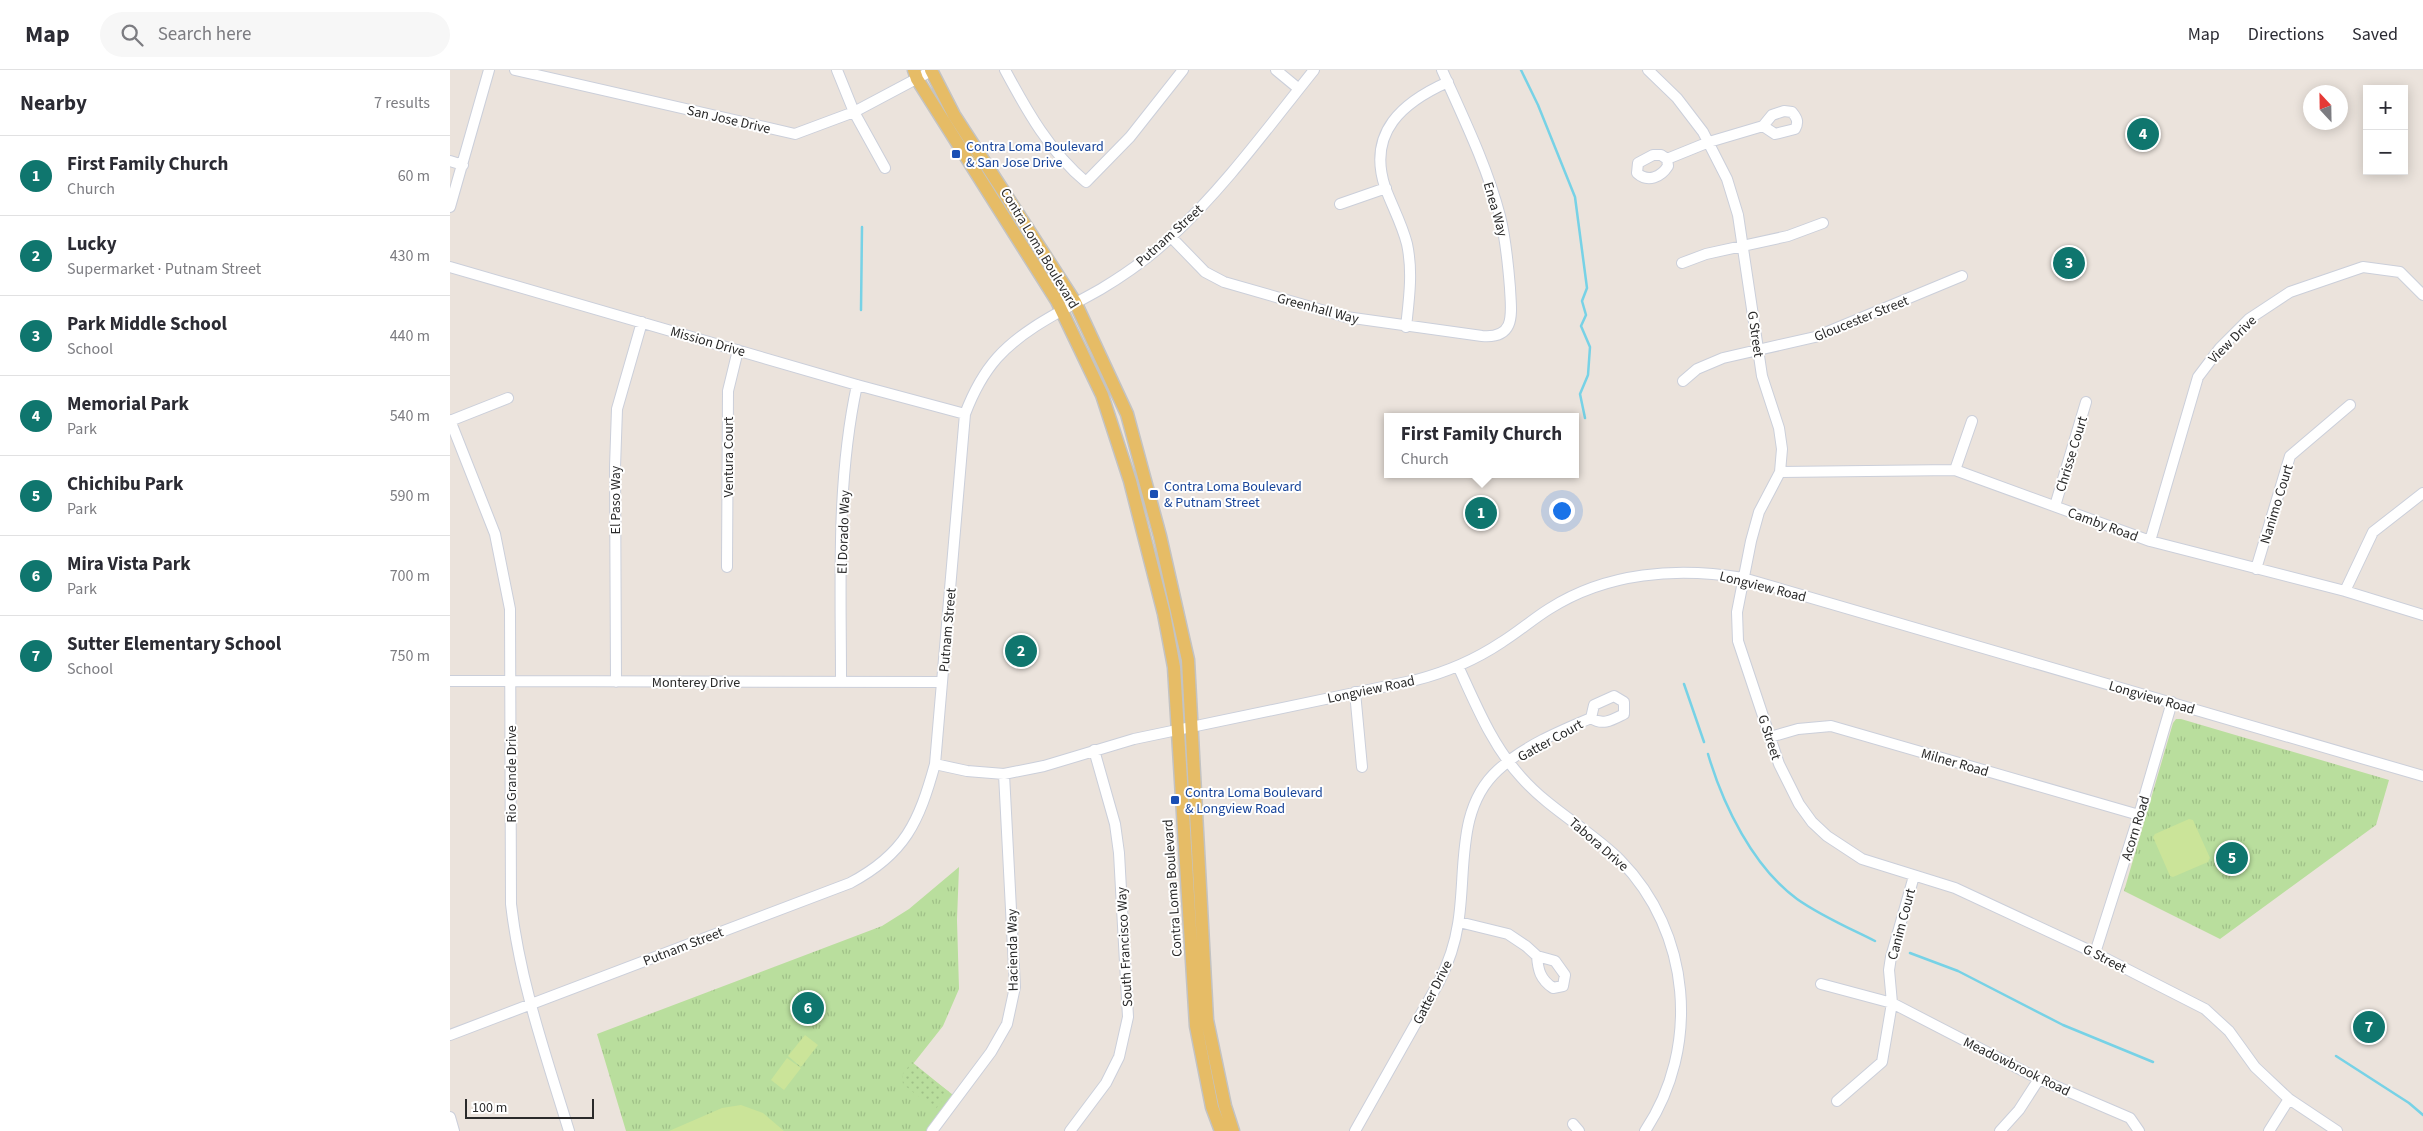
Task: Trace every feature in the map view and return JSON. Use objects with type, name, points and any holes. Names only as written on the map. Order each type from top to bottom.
[{"type":"main road","name":"Contra Loma Boulevard","points":[[932,70],[954,115],[1075,302],[1127,414],[1178,608],[1188,660],[1208,1020],[1225,1106],[1233,1131]]},
{"type":"main road","name":"Contra Loma Boulevard","points":[[916,74],[1062,310],[1102,395],[1130,481],[1168,633],[1174,667],[1196,1026],[1212,1107],[1221,1131]]},
{"type":"street","points":[[450,207],[489,70]]},
{"type":"street","name":"San Jose Drive","points":[[515,70],[795,134],[854,112],[916,74],[932,70]]},
{"type":"street","points":[[837,70],[854,112],[885,168]]},
{"type":"street","points":[[1005,70],[1032,119],[1069,168],[1086,182],[1130,136],[1183,70]]},
{"type":"street","points":[[1276,70],[1299,89]]},
{"type":"street","name":"Putnam Street","points":[[450,1035],[850,883],[874,871],[894,852],[916,823],[927,795],[935,764],[965,414],[979,383],[997,358],[1017,340],[1075,302],[1125,274],[1171,237],[1217,189],[1314,70]]},
{"type":"street","name":"Enea Way","points":[[1442,70],[1494,194],[1506,241],[1511,322],[1499,334],[1482,336]]},
{"type":"street","name":"G Street","points":[[1650,71],[1686,109],[1709,142],[1732,192],[1744,246],[1764,383],[1781,436],[1782,457],[1780,472],[1756,521],[1737,612],[1738,641],[1788,784],[1812,822],[1840,846],[1862,859],[1955,888],[2096,953],[2205,1009],[2229,1031],[2255,1067],[2289,1099],[2337,1131]]},
{"type":"street","points":[[1406,327],[1410,262],[1403,232],[1386,188],[1382,172],[1382,148],[1393,121],[1416,98],[1448,82]]},
{"type":"street","points":[[1667,159],[1709,142],[1764,126]]},
{"type":"street","points":[[450,161],[463,165]]},
{"type":"street","points":[[1340,204],[1386,188]]},
{"type":"street","points":[[1682,263],[1706,254],[1788,236],[1823,223]]},
{"type":"street","name":"Greenhall Way","points":[[1171,237],[1205,272],[1224,282],[1346,317],[1406,327],[1482,336]]},
{"type":"street","name":"Mission Drive","points":[[450,267],[857,386],[965,414]]},
{"type":"street","name":"View Drive","points":[[2150,541],[2198,376],[2220,348],[2249,319],[2290,292],[2363,267],[2400,272],[2423,295]]},
{"type":"street","name":"Gloucester Street","points":[[1683,381],[1710,363],[1758,349],[1783,346],[1815,337],[1962,276]]},
{"type":"street","name":"El Paso Way","points":[[616,682],[614,467],[616,409],[642,322]]},
{"type":"street","name":"Ventura Court","points":[[727,567],[728,391],[738,350]]},
{"type":"street","name":"El Dorado Way","points":[[841,680],[841,532],[848,430],[857,386]]},
{"type":"street","points":[[450,420],[508,398]]},
{"type":"street","name":"Chrisse Court","points":[[2055,506],[2086,402]]},
{"type":"street","name":"Nanimo Court","points":[[2256,570],[2290,456],[2350,405]]},
{"type":"street","name":"Rio Grande Drive","points":[[450,420],[495,534],[510,609],[511,904],[516,947],[530,1005],[569,1131]]},
{"type":"street","points":[[1955,470],[1972,421]]},
{"type":"street","name":"Camby Road","points":[[1780,472],[1955,470],[2150,541],[2256,570],[2345,591],[2423,615]]},
{"type":"street","points":[[2345,591],[2373,532],[2423,492]]},
{"type":"street","name":"Longview Road","points":[[935,764],[967,772],[1004,774],[1044,766],[1094,750],[1177,730],[1416,680],[1458,666],[1504,642],[1549,609],[1580,594],[1613,582],[1659,573],[1682,572],[1713,573],[1743,578],[2423,776]]},
{"type":"street","name":"Tabora Drive","points":[[1458,666],[1483,721],[1508,762],[1532,788],[1603,845],[1629,869],[1648,896],[1670,939],[1681,993],[1681,1034],[1669,1085],[1645,1131]]},
{"type":"street","name":"Monterey Drive","points":[[450,681],[841,680],[942,682]]},
{"type":"street","points":[[1355,692],[1362,767]]},
{"type":"street","name":"Acorn Road","points":[[2096,953],[2172,702]]},
{"type":"street","name":"Gatter Court","points":[[1508,762],[1534,746],[1591,718]]},
{"type":"street","name":"Milner Road","points":[[1770,737],[1798,729],[1831,726],[2139,815]]},
{"type":"street","name":"South Francisco Way","points":[[1070,1131],[1106,1083],[1119,1057],[1128,1017],[1119,854],[1115,824],[1094,750]]},
{"type":"street","name":"Gatter Drive","points":[[1355,1131],[1439,982],[1450,957],[1459,922],[1470,817],[1482,790],[1493,775],[1508,762]]},
{"type":"street","name":"Hacienda Way","points":[[932,1131],[991,1052],[1007,1024],[1015,987],[1004,774]]},
{"type":"street","name":"Canim Court","points":[[1837,1101],[1882,1062],[1892,1003],[1889,970],[1891,957],[1914,876]]},
{"type":"street","points":[[1459,922],[1508,934],[1537,956]]},
{"type":"street","name":"Meadowbrook Road","points":[[1821,984],[1892,1003],[2039,1079],[2130,1118],[2139,1131]]},
{"type":"street","points":[[2000,1131],[2019,1110],[2039,1079]]},
{"type":"street","points":[[2269,1131],[2289,1099]]},
{"type":"street","points":[[450,1117],[454,1131]]},
{"type":"green space","points":[[2176,719],[2389,780],[2376,825],[2220,939],[2124,891],[2173,723]]},
{"type":"green space","points":[[2189,819],[2193,820],[2210,858],[2208,862],[2173,877],[2170,876],[2153,837],[2155,834]]},
{"type":"green space","points":[[959,867],[957,920],[959,989],[943,1026],[913,1064],[957,1098],[932,1131],[626,1131],[597,1034],[882,926],[909,909]]},
{"type":"green space","points":[[805,1035],[818,1045],[801,1067],[788,1056]]},
{"type":"green space","points":[[787,1058],[801,1068],[784,1090],[771,1080]]},
{"type":"green space","points":[[912,1062],[949,1092],[935,1110],[903,1084],[902,1075]]},
{"type":"green space","points":[[741,1105],[763,1113],[784,1131],[669,1131],[722,1108]]},
{"type":"waterway","points":[[1521,70],[1538,105],[1575,197],[1587,288],[1582,301],[1586,315],[1581,326],[1590,347],[1588,375],[1580,394],[1585,418]]},
{"type":"waterway","points":[[861,310],[862,227]]},
{"type":"waterway","points":[[1684,684],[1704,742]]},
{"type":"waterway","points":[[1708,754],[1722,794],[1742,834],[1753,853],[1781,886],[1806,905],[1875,941]]},
{"type":"waterway","points":[[1910,953],[1958,971],[2063,1025],[2153,1062]]},
{"type":"waterway","points":[[2336,1056],[2409,1103],[2423,1115]]},
{"type":"place","name":"Memorial Park","points":[[2143,134]]},
{"type":"place","name":"Contra Loma Boulevard & San Jose Drive","points":[[956,154]]},
{"type":"place","name":"Park Middle School","points":[[2069,263]]},
{"type":"place","name":"Contra Loma Boulevard & Putnam Street","points":[[1154,494]]},
{"type":"place","name":"First Family Church","points":[[1481,513]]},
{"type":"place","name":"Lucky","points":[[1021,651]]},
{"type":"place","name":"Contra Loma Boulevard & Longview Road","points":[[1175,800]]},
{"type":"place","name":"Chichibu Park","points":[[2232,858]]},
{"type":"place","name":"Mira Vista Park","points":[[808,1008]]},
{"type":"place","name":"Sutter Elementary School","points":[[2369,1027]]}]
